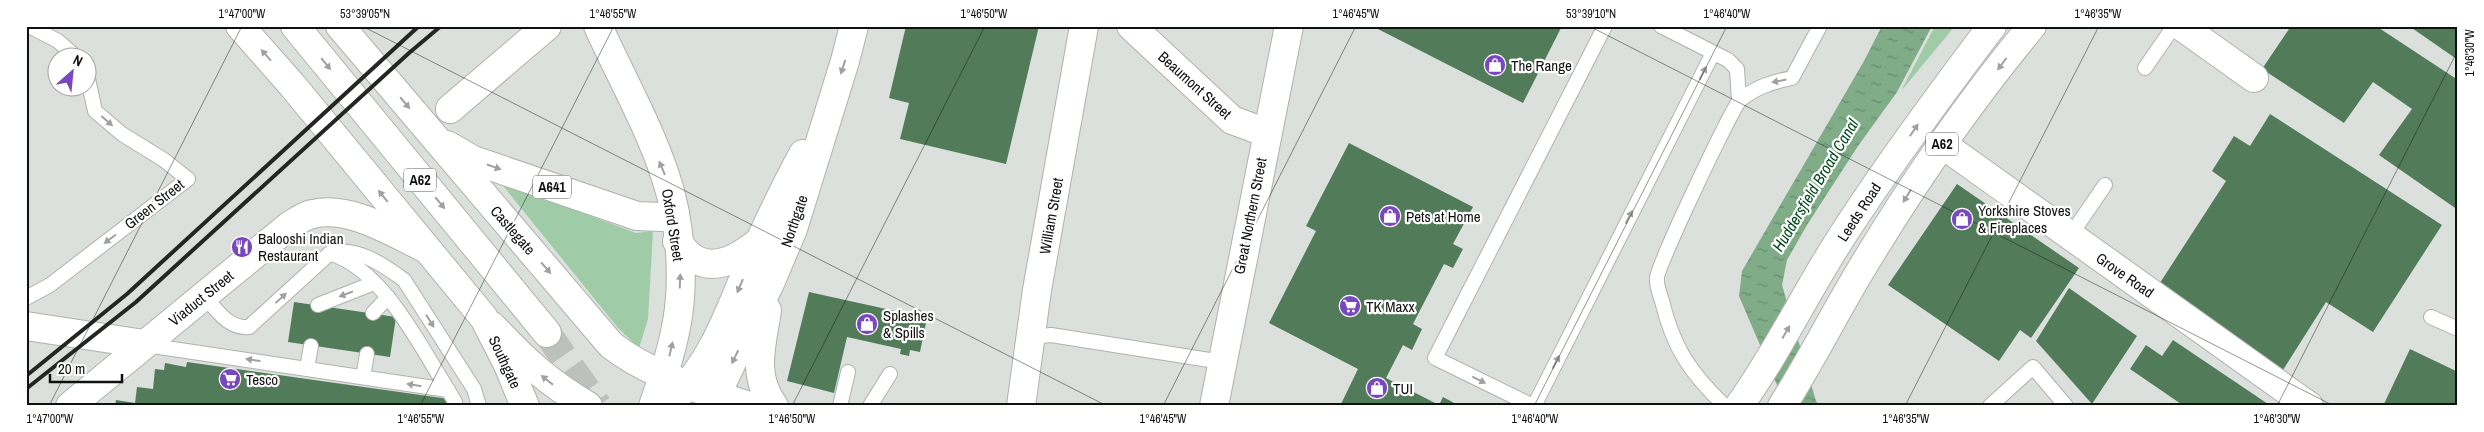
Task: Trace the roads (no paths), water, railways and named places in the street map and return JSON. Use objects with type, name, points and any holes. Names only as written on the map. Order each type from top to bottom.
[{"type":"main road","name":"A62","points":[[240,26],[292,85],[484,318],[530,367],[558,388],[588,406]]},
{"type":"main road","name":"A62","points":[[294,26],[547,332]]},
{"type":"main road","name":"Castlegate","points":[[340,26],[611,345],[713,400],[750,406]]},
{"type":"main road","points":[[450,108],[548,26]]},
{"type":"main road","name":"Oxford Street","points":[[598,26],[665,176],[678,241],[680,272],[676,381],[653,406]]},
{"type":"main road","name":"Northgate","points":[[713,400],[771,281],[793,229],[854,26]]},
{"type":"main road","name":"William Street","points":[[1021,406],[1084,26]]},
{"type":"main road","name":"Beaumont Street","points":[[1131,26],[1232,120],[1266,133]]},
{"type":"main road","name":"Great Northern Street","points":[[1214,406],[1266,133],[1289,26]]},
{"type":"main road","name":"Leeds Road","points":[[1739,406],[1761,375],[1847,228],[1931,105],[1992,26]]},
{"type":"main road","name":"A62","points":[[1782,405],[1862,269],[1942,144],[2032,26]]},
{"type":"main road","points":[[2181,26],[2254,78]]},
{"type":"main road","points":[[666,406],[676,381],[719,336],[778,199],[830,107]]},
{"type":"main road","name":"A641","points":[[435,138],[473,160],[637,216],[661,217],[674,214]]},
{"type":"main road","name":"Grove Road","points":[[1942,144],[2309,406]]},
{"type":"main road","name":"Viaduct Street","points":[[70,406],[289,226],[312,214],[332,212],[355,217],[425,248]]},
{"type":"main road","points":[[678,241],[692,258],[707,264],[716,265],[737,257],[760,241]]},
{"type":"main road","points":[[771,281],[758,368],[760,378],[774,406]]},
{"type":"main road","name":"Southgate","points":[[484,318],[508,365],[525,406]]},
{"type":"main road","points":[[26,326],[144,344]]},
{"type":"lane","points":[[29,26],[58,41],[66,48]]},
{"type":"lane","points":[[1605,26],[1435,358],[1533,406],[1713,53]]},
{"type":"lane","points":[[1661,26],[1728,60],[1737,69],[1739,101],[1667,248],[1657,278],[1669,328],[1680,354],[1709,391],[1725,406]]},
{"type":"lane","points":[[1739,101],[1766,83],[1792,78],[1820,26]]},
{"type":"lane","points":[[2145,68],[2174,26]]},
{"type":"lane","name":"Green Street","points":[[26,298],[50,285],[188,179],[164,160],[122,134],[95,111],[92,98]]},
{"type":"lane","points":[[2070,236],[2105,185]]},
{"type":"lane","points":[[204,296],[231,325],[239,328],[249,327],[330,253],[340,250],[350,251],[388,268],[404,280],[474,389],[478,406]]},
{"type":"lane","points":[[144,344],[363,377],[452,396],[388,297],[346,258],[330,253]]},
{"type":"lane","points":[[318,305],[374,283]]},
{"type":"lane","points":[[373,313],[388,297]]},
{"type":"lane","points":[[2431,317],[2458,329]]},
{"type":"lane","points":[[1031,337],[1051,335],[1222,362]]},
{"type":"lane","points":[[307,368],[311,346]]},
{"type":"lane","points":[[363,377],[366,354]]},
{"type":"lane","points":[[1990,406],[2033,367],[2066,406]]},
{"type":"lane","points":[[840,406],[848,372]]},
{"type":"lane","points":[[870,406],[890,374]]},
{"type":"water","name":"Huddersfield Broad Canal","points":[[1882,26],[1932,26],[1897,92],[1858,146],[1807,225],[1787,260],[1782,285],[1816,401],[1820,406],[1786,406],[1739,296],[1742,271],[1864,61]]},
{"type":"tunnel","points":[[547,333],[598,406]]},
{"type":"railway","points":[[26,376],[127,294],[419,26]]},
{"type":"railway","points":[[26,389],[136,302],[441,26]]},
{"type":"place","name":"The Range","points":[[1495,65]]},
{"type":"place","name":"Pets at Home","points":[[1390,216]]},
{"type":"place","name":"Yorkshire Stoves & Fireplaces","points":[[1962,219]]},
{"type":"place","name":"Balooshi Indian Restaurant","points":[[242,247]]},
{"type":"place","name":"TK Maxx","points":[[1350,306]]},
{"type":"place","name":"Splashes & Spills","points":[[867,324]]},
{"type":"place","name":"Tesco","points":[[230,379]]},
{"type":"place","name":"TUI","points":[[1377,388]]}]
